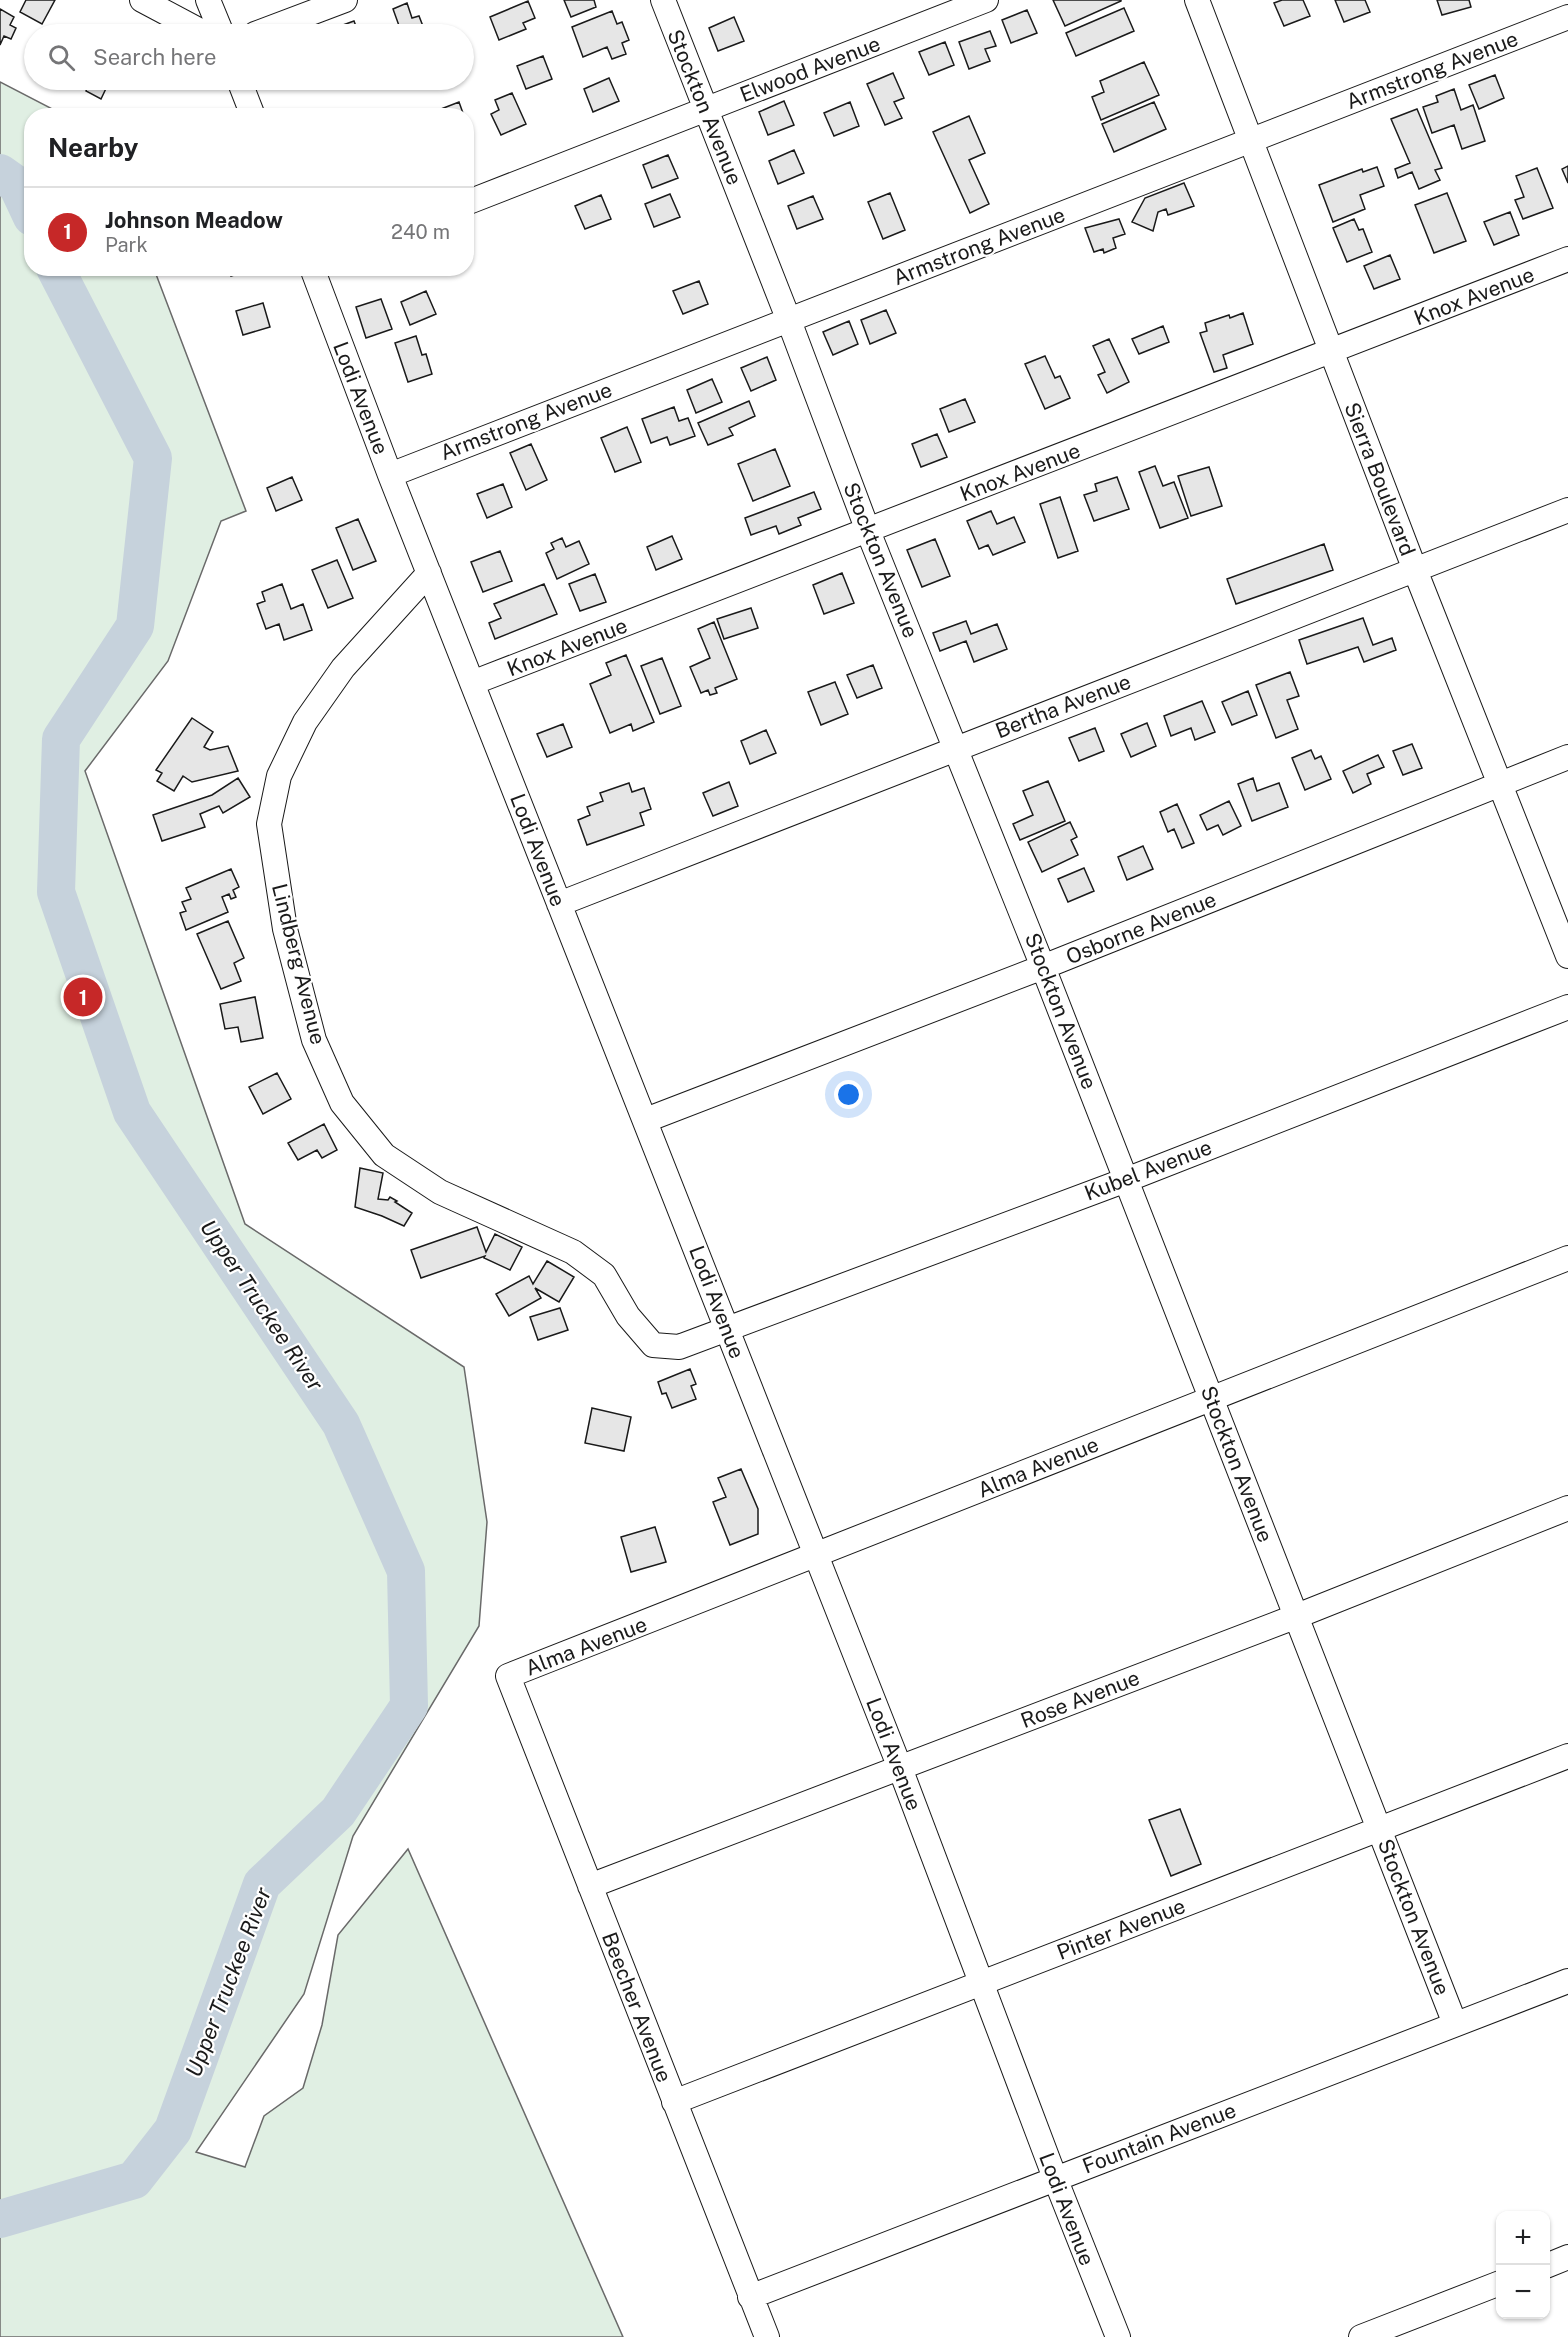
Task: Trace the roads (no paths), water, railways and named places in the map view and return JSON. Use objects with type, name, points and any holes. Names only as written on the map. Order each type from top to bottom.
[{"type":"street","points":[[142,0],[187,24]]},
{"type":"street","points":[[208,0],[218,24]]},
{"type":"street","points":[[281,24],[345,0]]},
{"type":"street","name":"Stockton Avenue","points":[[663,0],[788,318],[868,531],[957,748],[1455,2024]]},
{"type":"street","name":"Elwood Avenue","points":[[474,200],[986,0]]},
{"type":"street","name":"Sierra Boulevard","points":[[1197,0],[1415,570],[1568,956]]},
{"type":"street","name":"Armstrong Avenue","points":[[390,475],[788,318],[1568,17]]},
{"type":"street","points":[[243,90],[250,108]]},
{"type":"street","name":"Knox Avenue","points":[[472,683],[1568,259]]},
{"type":"street","name":"Lodi Avenue","points":[[315,276],[390,475],[900,1768],[1055,2178],[1118,2337]]},
{"type":"street","name":"Bertha Avenue","points":[[559,904],[1568,510]]},
{"type":"street","name":"Lindberg Avenue","points":[[429,573],[342,668],[305,722],[279,776],[269,824],[285,929],[314,1040],[342,1102],[384,1155],[440,1192],[573,1252],[604,1275],[628,1316],[653,1345],[679,1347],[727,1329]]},
{"type":"street","name":"Osborne Avenue","points":[[646,1120],[1043,967],[1568,757]]},
{"type":"street","name":"Kubel Avenue","points":[[727,1329],[1126,1180],[1568,1006]]},
{"type":"street","name":"Alma Avenue","points":[[508,1676],[1568,1258]]},
{"type":"street","name":"Rose Avenue","points":[[590,1886],[1297,1616],[1568,1508]]},
{"type":"street","name":"Beecher Avenue","points":[[508,1676],[767,2337]]},
{"type":"street","name":"Pinter Avenue","points":[[675,2102],[1568,1756]]},
{"type":"street","name":"Fountain Avenue","points":[[750,2297],[1568,1981]]},
{"type":"street","points":[[1548,2265],[1568,2257]]},
{"type":"street","points":[[1361,2337],[1496,2285]]},
{"type":"waterway","name":"Upper Truckee River","points":[[0,173],[17,185],[24,200]]},
{"type":"waterway","name":"Upper Truckee River","points":[[0,2219],[134,2180],[173,2130],[262,1884],[338,1812],[409,1706],[406,1571],[341,1424],[132,1112],[56,892],[61,739],[135,626],[153,458],[59,276]]},
{"type":"place","name":"Johnson Meadow","points":[[83,997]]}]
